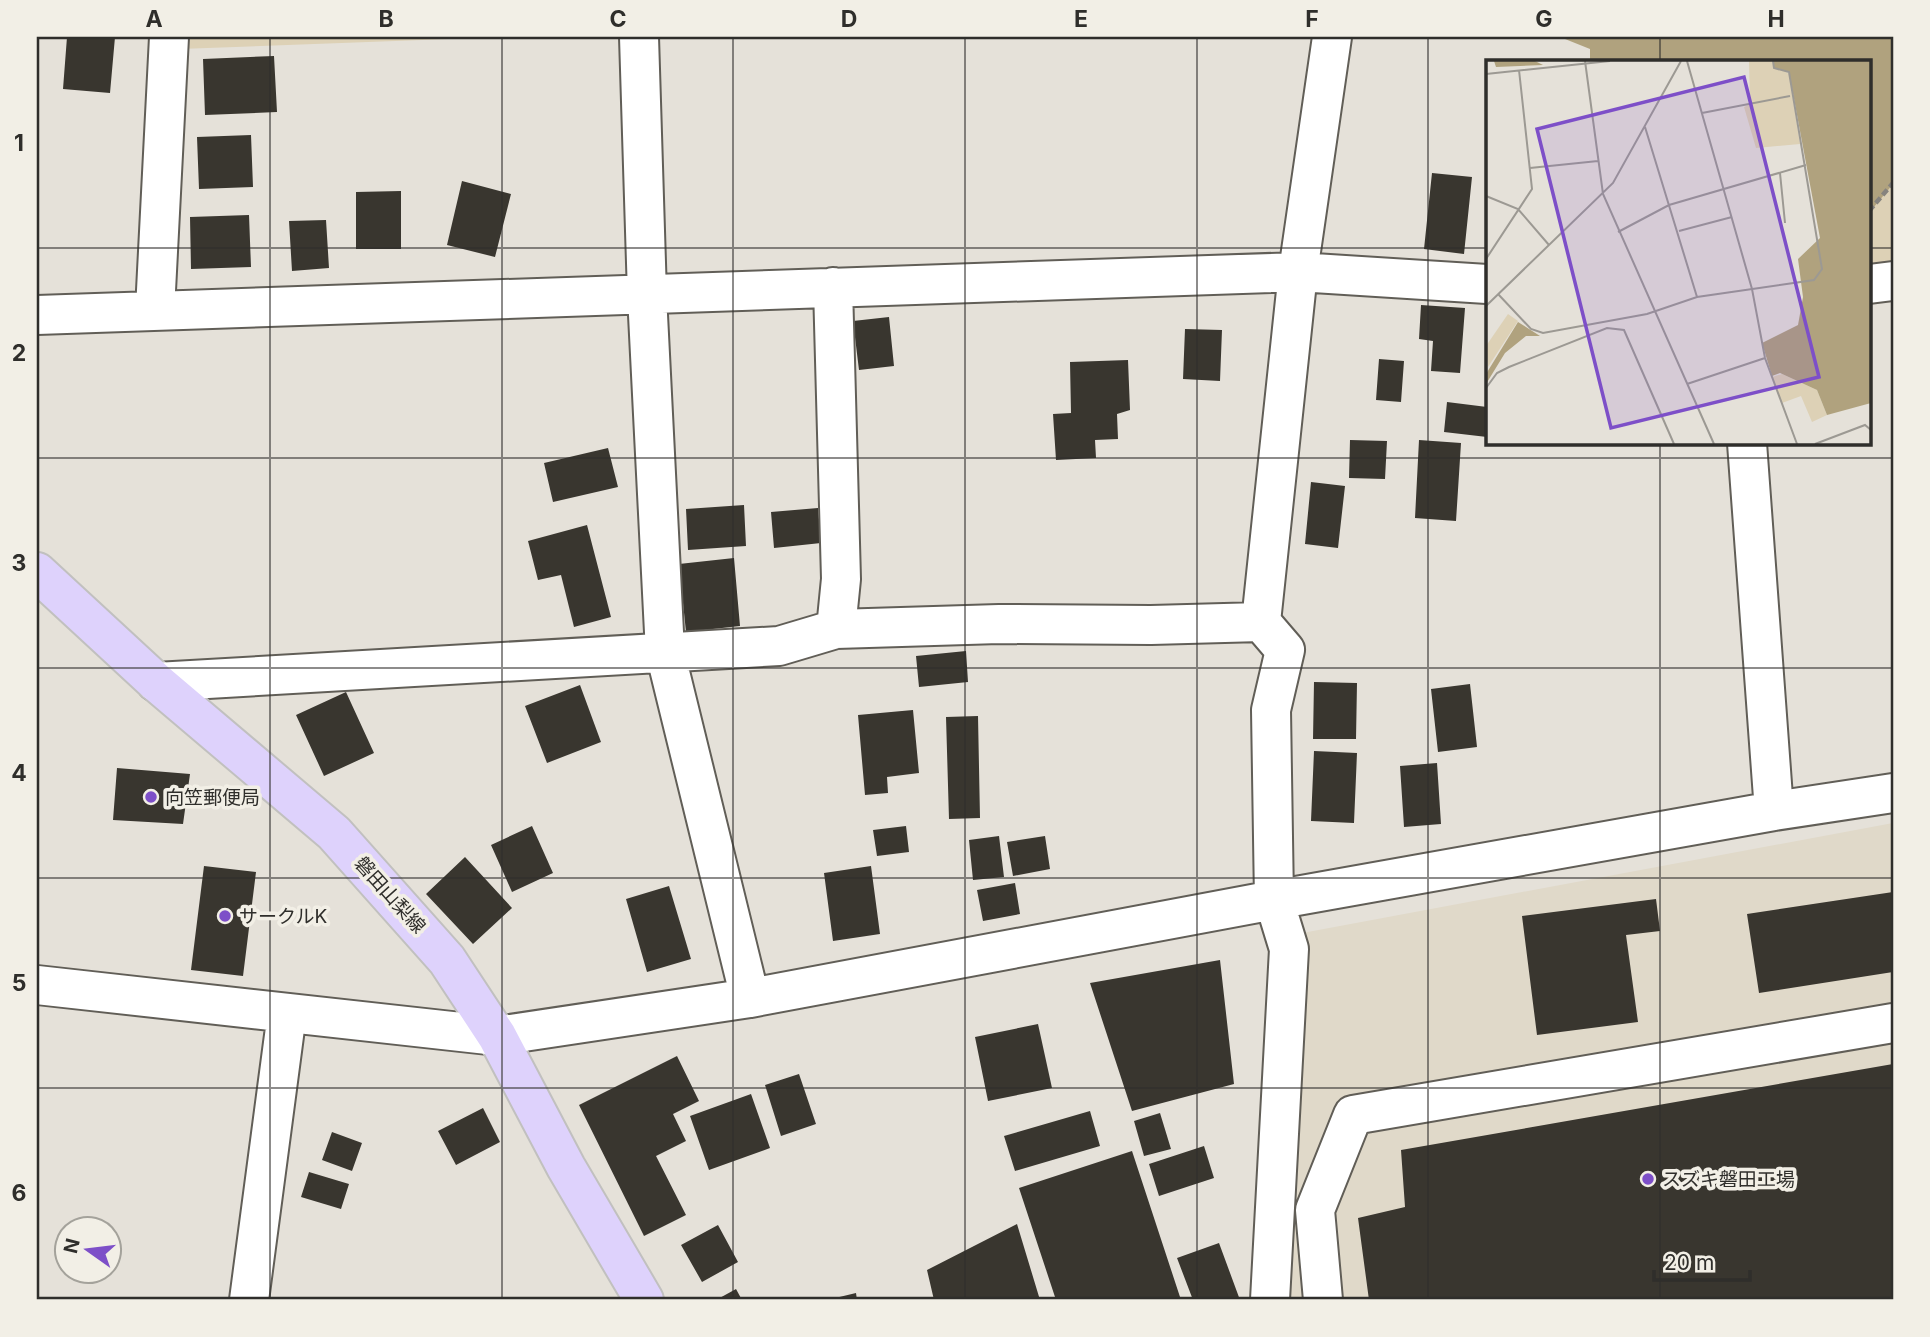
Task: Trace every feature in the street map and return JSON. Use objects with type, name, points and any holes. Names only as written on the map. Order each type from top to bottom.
[{"type":"main road","name":"磐田山梨線","points":[[37,572],[156,682],[334,833],[447,960],[497,1036],[566,1167],[644,1300]]},
{"type":"street","points":[[155,310],[169,37]]},
{"type":"street","points":[[639,37],[665,652],[750,998]]},
{"type":"street","points":[[1270,1300],[1289,949],[1274,900],[1271,710],[1285,650],[1261,622],[1298,272],[1332,37]]},
{"type":"street","points":[[37,315],[1298,272],[1486,284]]},
{"type":"street","points":[[1870,284],[1893,281]]},
{"type":"street","points":[[833,287],[841,579],[836,629]]},
{"type":"street","points":[[1748,444],[1774,811]]},
{"type":"street","points":[[156,682],[779,646],[836,629],[999,624],[1142,626],[1261,622]]},
{"type":"street","points":[[37,985],[497,1036],[750,998],[1274,900],[1774,811],[1893,793]]},
{"type":"street","points":[[249,1300],[288,1013]]},
{"type":"street","points":[[1323,1300],[1315,1210],[1353,1115],[1893,1023]]},
{"type":"path","points":[[1870,210],[1893,183]]},
{"type":"shaded area","points":[[180,37],[449,37],[449,39],[180,49]]},
{"type":"shaded area","points":[[1560,37],[1893,37],[1893,184],[1870,212],[1870,60],[1590,60],[1590,49]]},
{"type":"shaded area","points":[[1893,179],[1893,281],[1870,284],[1870,209]]},
{"type":"shaded area","points":[[1893,823],[1893,1300],[1274,1300],[1297,934]]},
{"type":"building","points":[[67,37],[115,37],[110,93],[63,89]]},
{"type":"building","points":[[274,56],[277,112],[205,115],[203,59]]},
{"type":"building","points":[[251,135],[253,187],[199,189],[197,137]]},
{"type":"building","points":[[1432,173],[1472,177],[1464,254],[1424,249]]},
{"type":"building","points":[[462,181],[511,194],[495,257],[447,245]]},
{"type":"building","points":[[401,191],[401,249],[356,249],[356,192]]},
{"type":"building","points":[[249,215],[251,267],[191,269],[190,217]]},
{"type":"building","points":[[326,220],[329,268],[292,271],[289,221]]},
{"type":"building","points":[[1421,305],[1465,308],[1460,373],[1431,371],[1433,341],[1419,339]]},
{"type":"building","points":[[889,317],[894,366],[859,370],[853,321]]},
{"type":"building","points":[[1185,329],[1222,330],[1220,381],[1183,379]]},
{"type":"building","points":[[1379,359],[1404,361],[1401,402],[1376,400]]},
{"type":"building","points":[[1128,360],[1130,410],[1117,414],[1118,439],[1095,440],[1096,458],[1056,460],[1053,414],[1071,413],[1070,362]]},
{"type":"building","points":[[1447,402],[1486,407],[1486,437],[1444,432]]},
{"type":"building","points":[[1350,440],[1387,441],[1385,479],[1349,478]]},
{"type":"building","points":[[1419,440],[1461,443],[1456,521],[1415,518]]},
{"type":"building","points":[[608,448],[618,487],[553,502],[544,463]]},
{"type":"building","points":[[1311,482],[1345,486],[1338,548],[1305,544]]},
{"type":"building","points":[[744,505],[746,546],[688,550],[686,509]]},
{"type":"building","points":[[818,508],[821,543],[774,548],[771,512]]},
{"type":"building","points":[[587,525],[611,617],[574,627],[561,575],[538,580],[528,541]]},
{"type":"building","points":[[734,558],[740,626],[686,632],[679,564]]},
{"type":"building","points":[[966,651],[968,682],[919,687],[916,656]]},
{"type":"building","points":[[1314,682],[1357,683],[1356,739],[1313,739]]},
{"type":"building","points":[[1470,684],[1477,747],[1438,752],[1431,689]]},
{"type":"building","points":[[580,685],[601,742],[547,763],[525,706]]},
{"type":"building","points":[[346,692],[374,753],[324,776],[296,715]]},
{"type":"building","points":[[913,710],[919,773],[887,777],[888,793],[865,795],[858,715]]},
{"type":"building","points":[[978,716],[980,818],[949,819],[946,717]]},
{"type":"building","points":[[1314,751],[1357,753],[1354,823],[1311,821]]},
{"type":"building","points":[[1437,763],[1441,824],[1404,827],[1400,766]]},
{"type":"building","name":"向笠郵便局","points":[[117,768],[190,774],[183,824],[113,820]]},
{"type":"building","points":[[532,826],[553,873],[512,892],[491,845]]},
{"type":"building","points":[[906,826],[909,852],[877,856],[873,830]]},
{"type":"building","points":[[999,836],[1004,877],[973,880],[969,840]]},
{"type":"building","points":[[1045,836],[1050,869],[1013,876],[1007,842]]},
{"type":"building","points":[[465,857],[512,908],[473,944],[426,894]]},
{"type":"building","points":[[204,866],[256,872],[243,976],[191,970]]},
{"type":"building","points":[[871,866],[880,934],[833,941],[824,873]]},
{"type":"building","points":[[1015,883],[1020,914],[983,921],[977,890]]},
{"type":"building","points":[[669,886],[691,959],[647,972],[626,899]]},
{"type":"building","points":[[1893,892],[1893,972],[1759,993],[1747,914]]},
{"type":"building","points":[[1656,899],[1660,931],[1626,935],[1638,1022],[1537,1035],[1522,916]]},
{"type":"building","points":[[1220,960],[1234,1084],[1132,1111],[1090,983]]},
{"type":"building","points":[[1038,1024],[1052,1088],[988,1101],[975,1037]]},
{"type":"building","points":[[677,1056],[699,1101],[673,1114],[686,1141],[656,1156],[686,1215],[644,1236],[579,1105]]},
{"type":"building","name":"スズキ磐田工場","points":[[1893,1064],[1893,1300],[1369,1300],[1358,1218],[1405,1207],[1401,1150]]},
{"type":"building","points":[[799,1074],[816,1124],[781,1136],[765,1085]]},
{"type":"building","points":[[751,1094],[770,1148],[709,1170],[690,1116]]},
{"type":"building","points":[[483,1108],[500,1142],[456,1165],[438,1131]]},
{"type":"building","points":[[1090,1111],[1100,1146],[1015,1171],[1004,1136]]},
{"type":"building","points":[[1160,1113],[1171,1149],[1144,1156],[1134,1121]]},
{"type":"building","points":[[332,1132],[362,1143],[352,1171],[322,1160]]},
{"type":"building","points":[[1204,1146],[1214,1178],[1159,1196],[1149,1164]]},
{"type":"building","points":[[1132,1151],[1181,1300],[1056,1300],[1019,1188]]},
{"type":"building","points":[[309,1172],[349,1184],[341,1209],[301,1197]]},
{"type":"building","points":[[1017,1224],[1040,1300],[934,1300],[927,1270]]},
{"type":"building","points":[[718,1225],[738,1262],[702,1282],[681,1245]]},
{"type":"building","points":[[1219,1243],[1240,1300],[1193,1300],[1177,1258]]},
{"type":"building","points":[[736,1289],[742,1300],[716,1300]]},
{"type":"building","points":[[856,1293],[857,1300],[831,1300],[831,1299]]},
{"type":"place","name":"向笠郵便局","points":[[151,797]]},
{"type":"place","name":"サークルK","points":[[225,916]]},
{"type":"place","name":"スズキ磐田工場","points":[[1648,1179]]}]
